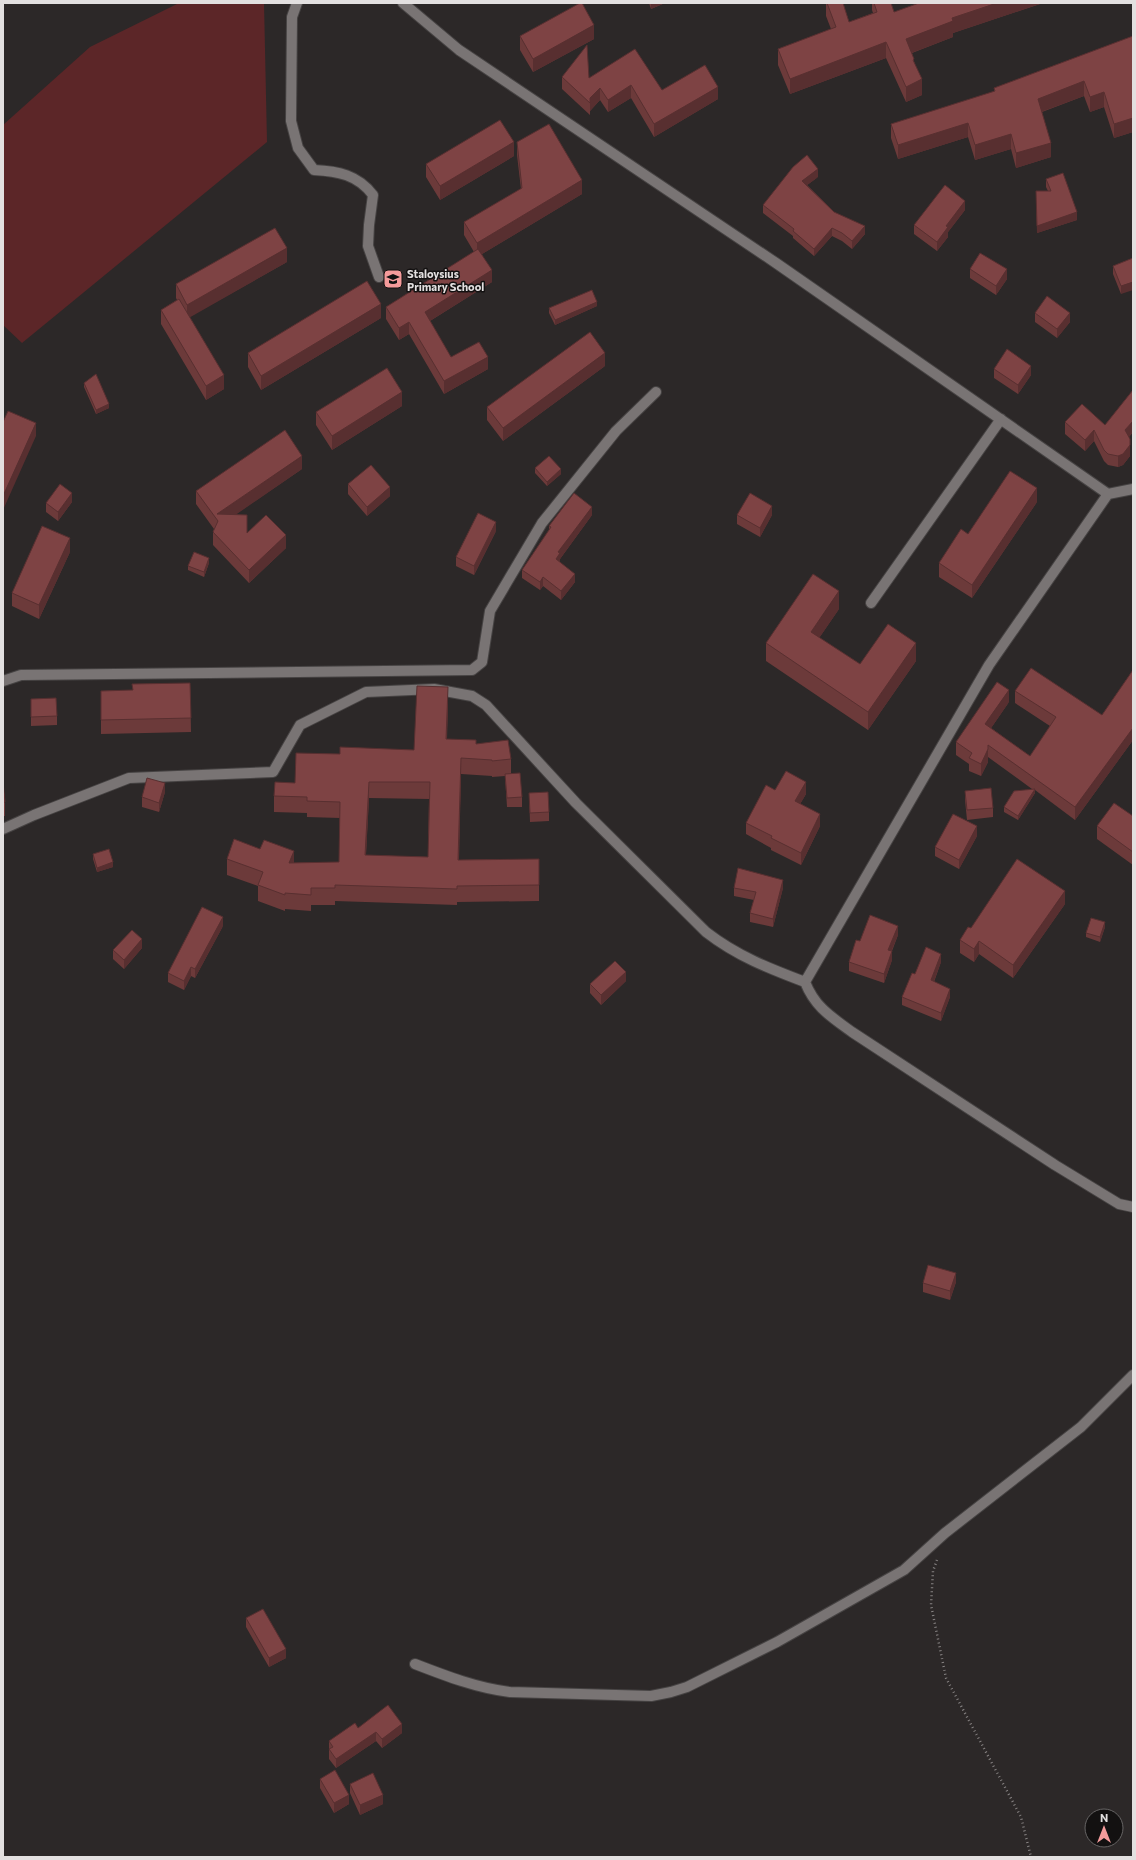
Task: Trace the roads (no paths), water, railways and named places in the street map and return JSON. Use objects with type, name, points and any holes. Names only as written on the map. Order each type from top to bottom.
[{"type":"street","points":[[296,3],[292,17],[291,114],[298,148],[314,170],[337,171],[364,183],[374,195],[368,225],[368,246],[379,277]]},
{"type":"street","points":[[403,3],[458,50],[623,159],[1108,494]]},
{"type":"street","points":[[3,682],[21,675],[472,670],[482,662],[490,611],[542,524],[616,431],[656,392]]},
{"type":"street","points":[[871,603],[1001,419]]},
{"type":"street","points":[[805,982],[989,666],[1108,494],[1133,489]]},
{"type":"street","points":[[3,829],[34,815],[129,778],[273,772],[300,725],[366,692],[434,689],[453,691],[472,696],[486,705],[576,803],[706,932],[726,947],[758,964],[805,982],[812,998],[829,1015],[852,1032],[1055,1165],[1118,1204],[1133,1207]]},
{"type":"street","points":[[415,1664],[450,1678],[492,1690],[510,1692],[651,1696],[687,1687],[777,1642],[904,1570],[945,1533],[1081,1427],[1133,1375]]},
{"type":"place","name":"Staloysius Primary School","points":[[393,279]]}]
